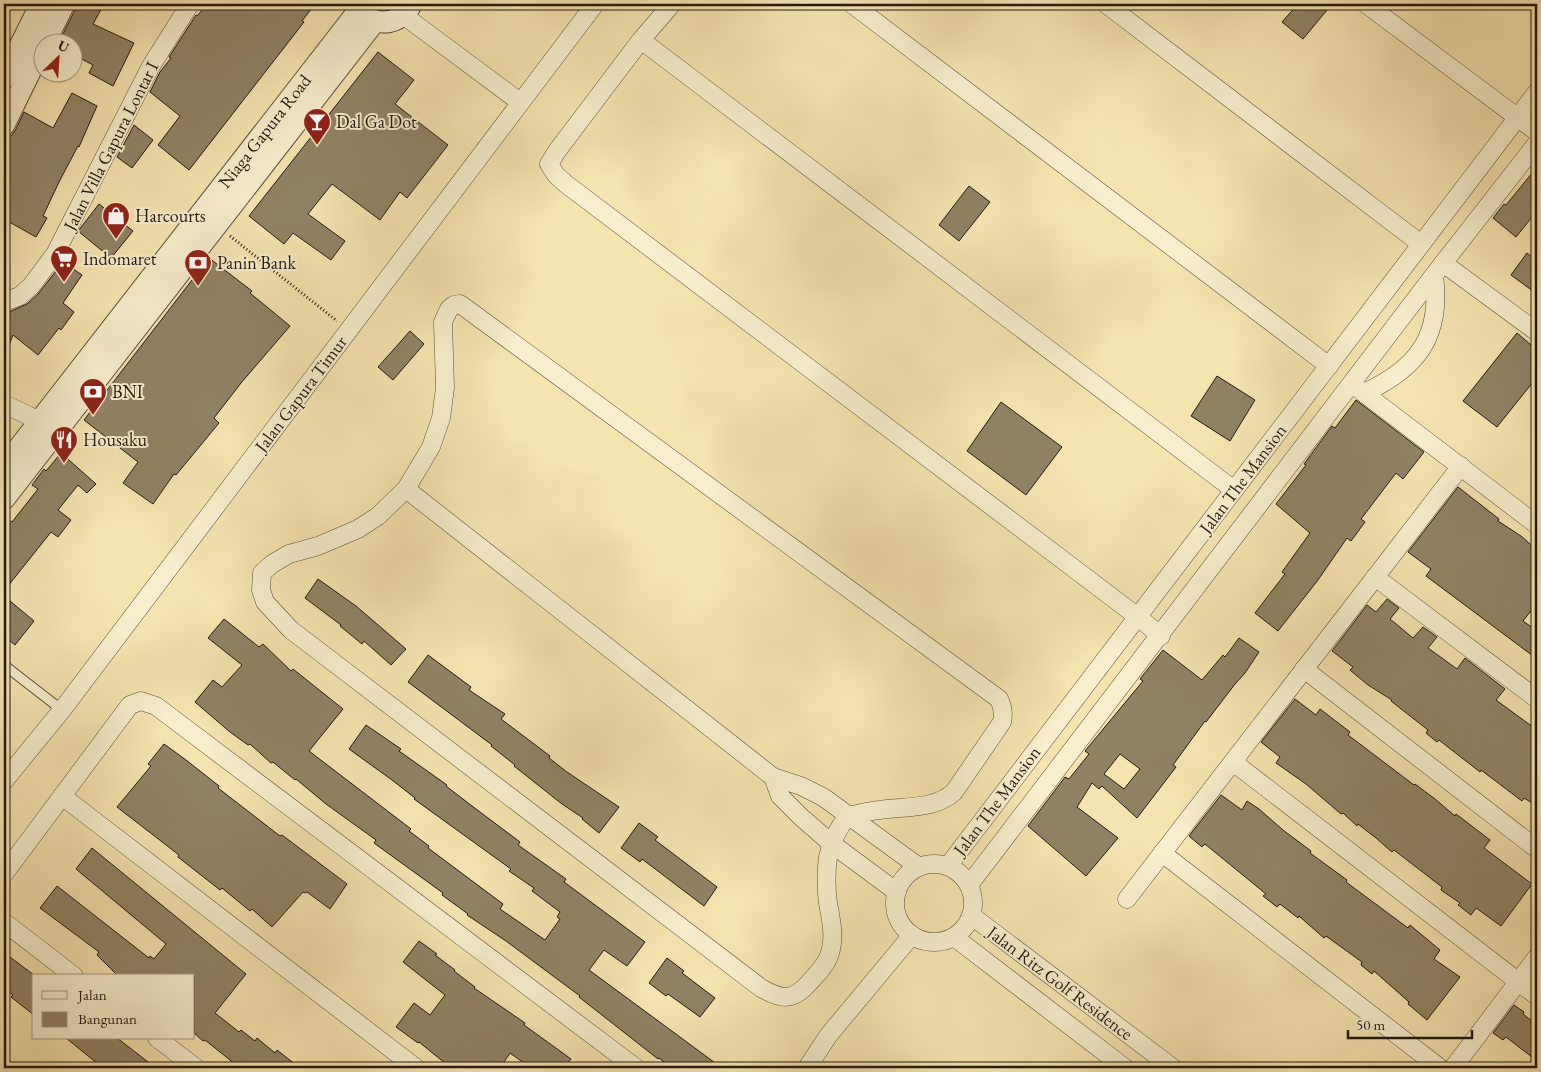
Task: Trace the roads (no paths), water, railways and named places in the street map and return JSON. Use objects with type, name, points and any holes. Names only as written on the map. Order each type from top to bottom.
[{"type":"street","points":[[4,78],[41,4]]},
{"type":"street","points":[[49,32],[64,4]]},
{"type":"street","name":"Jalan Villa Gapura Lontar I","points":[[4,302],[20,296],[31,286],[55,254],[144,80],[190,4]]},
{"type":"street","name":"Jalan Gapura Timur","points":[[4,781],[62,710],[595,4]]},
{"type":"street","points":[[672,4],[641,40],[551,159],[549,164],[556,175],[1138,616],[1161,636]]},
{"type":"street","points":[[852,4],[1329,366]]},
{"type":"street","points":[[1106,4],[1421,244]]},
{"type":"street","points":[[1366,4],[1537,132]]},
{"type":"street","points":[[364,12],[385,22],[395,20],[407,9],[520,102]]},
{"type":"street","name":"Niaga Gapura Road","points":[[4,467],[47,427],[217,225],[364,12]]},
{"type":"street","name":"Niaga Gapura Road","points":[[4,499],[47,427],[364,12]]},
{"type":"street","points":[[641,40],[1234,490]]},
{"type":"street","points":[[4,124],[32,67]]},
{"type":"street","name":"Jalan The Mansion","points":[[948,866],[1537,92]]},
{"type":"street","name":"Jalan The Mansion","points":[[970,885],[1161,636],[1358,388],[1439,269],[1537,143]]},
{"type":"street","points":[[1358,388],[1383,384],[1412,361],[1423,346],[1431,329],[1435,312],[1439,269],[1537,332]]},
{"type":"street","points":[[460,304],[473,312],[999,699],[1004,714],[1002,722],[948,798],[932,804],[848,816],[840,826],[828,858],[826,880],[832,926],[830,954],[820,971],[804,989],[792,997],[780,997],[761,988],[291,630],[265,602],[260,590],[262,573],[272,564],[289,554],[318,546],[358,528],[378,516],[406,489],[431,447],[441,418],[445,388],[443,322],[449,309],[454,305],[460,304]]},
{"type":"street","points":[[1358,388],[1537,525]]},
{"type":"street","points":[[4,404],[47,427]]},
{"type":"street","points":[[1127,899],[1461,466]]},
{"type":"street","points":[[406,489],[773,777],[788,780],[816,793],[919,867]]},
{"type":"street","points":[[1375,577],[1537,699]]},
{"type":"street","points":[[1304,669],[1537,849]]},
{"type":"street","points":[[4,874],[130,705],[141,701],[156,706],[636,1068]]},
{"type":"street","points":[[1232,762],[1537,996]]},
{"type":"street","points":[[773,777],[780,796],[800,817],[832,844],[896,892]]},
{"type":"street","points":[[62,796],[416,1068]]},
{"type":"street","points":[[1162,853],[1440,1068]]},
{"type":"street","points":[[938,864],[948,866],[961,874],[970,885],[974,900],[972,916],[961,932],[954,937],[933,942],[922,940],[912,935],[897,916],[896,892],[909,873],[919,867],[938,864]]},
{"type":"street","name":"Jalan Ritz Golf Residence","points":[[972,916],[1173,1068]]},
{"type":"street","points":[[4,922],[71,974]]},
{"type":"street","points":[[807,1068],[828,1036],[912,935]]},
{"type":"street","name":"Jalan Ritz Golf Residence","points":[[954,937],[1125,1068]]},
{"type":"street","points":[[1452,1068],[1537,957]]},
{"type":"street","points":[[160,1040],[196,1068]]},
{"type":"lane","points":[[4,665],[62,710]]},
{"type":"place","name":"Dal Ga Dot","points":[[317,146]]},
{"type":"place","name":"Harcourts","points":[[116,240]]},
{"type":"place","name":"Indomaret","points":[[64,283]]},
{"type":"place","name":"Panin Bank","points":[[198,287]]},
{"type":"place","name":"BNI","points":[[93,416]]},
{"type":"place","name":"Housaku","points":[[64,464]]}]
